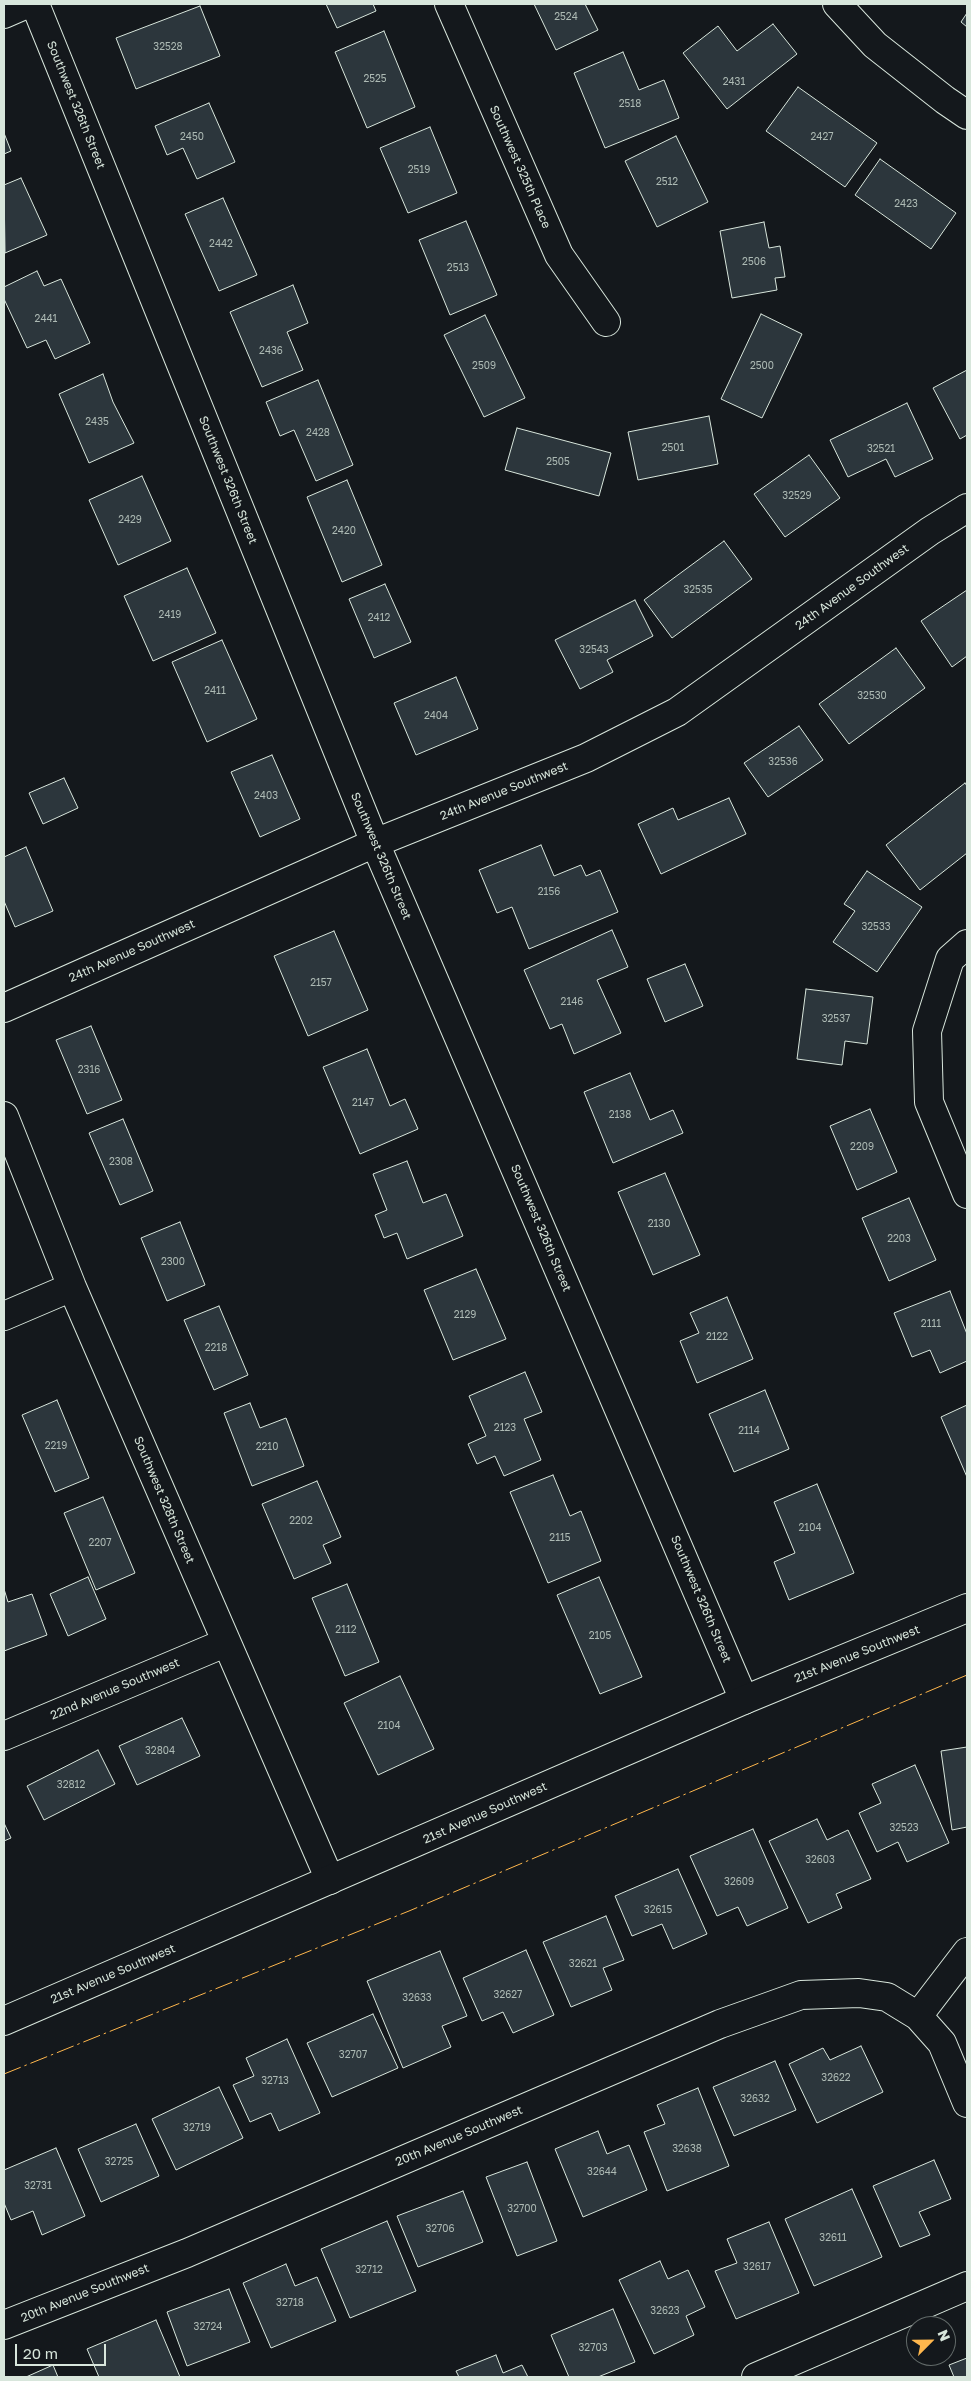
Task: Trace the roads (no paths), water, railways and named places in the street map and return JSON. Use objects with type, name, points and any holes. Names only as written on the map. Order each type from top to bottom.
[{"type":"street","points":[[4,14],[27,4]]},
{"type":"street","name":"Southwest 326th Street","points":[[35,4],[375,843],[744,1700]]},
{"type":"street","name":"Southwest 325th Place","points":[[449,4],[559,255],[606,322]]},
{"type":"street","points":[[837,4],[875,44],[944,100],[967,115]]},
{"type":"street","name":"24th Avenue Southwest","points":[[4,1008],[375,843],[586,758],[677,712],[930,531],[967,508]]},
{"type":"street","points":[[967,944],[950,959],[927,1031],[929,1102],[967,1194]]},
{"type":"street","name":"Southwest 328th Street","points":[[4,1116],[72,1287],[225,1643],[330,1880]]},
{"type":"street","points":[[4,1316],[72,1287]]},
{"type":"street","name":"21st Avenue Southwest","points":[[4,2020],[744,1700],[967,1608]]},
{"type":"street","name":"22nd Avenue Southwest","points":[[4,1736],[225,1643]]},
{"type":"street","points":[[967,1952],[918,2016],[942,2043],[967,2103]]},
{"type":"street","name":"20th Avenue Southwest","points":[[4,2325],[187,2253],[720,2024],[801,1995],[860,1993],[887,1997],[918,2016]]},
{"type":"street","points":[[756,2377],[967,2286]]}]
